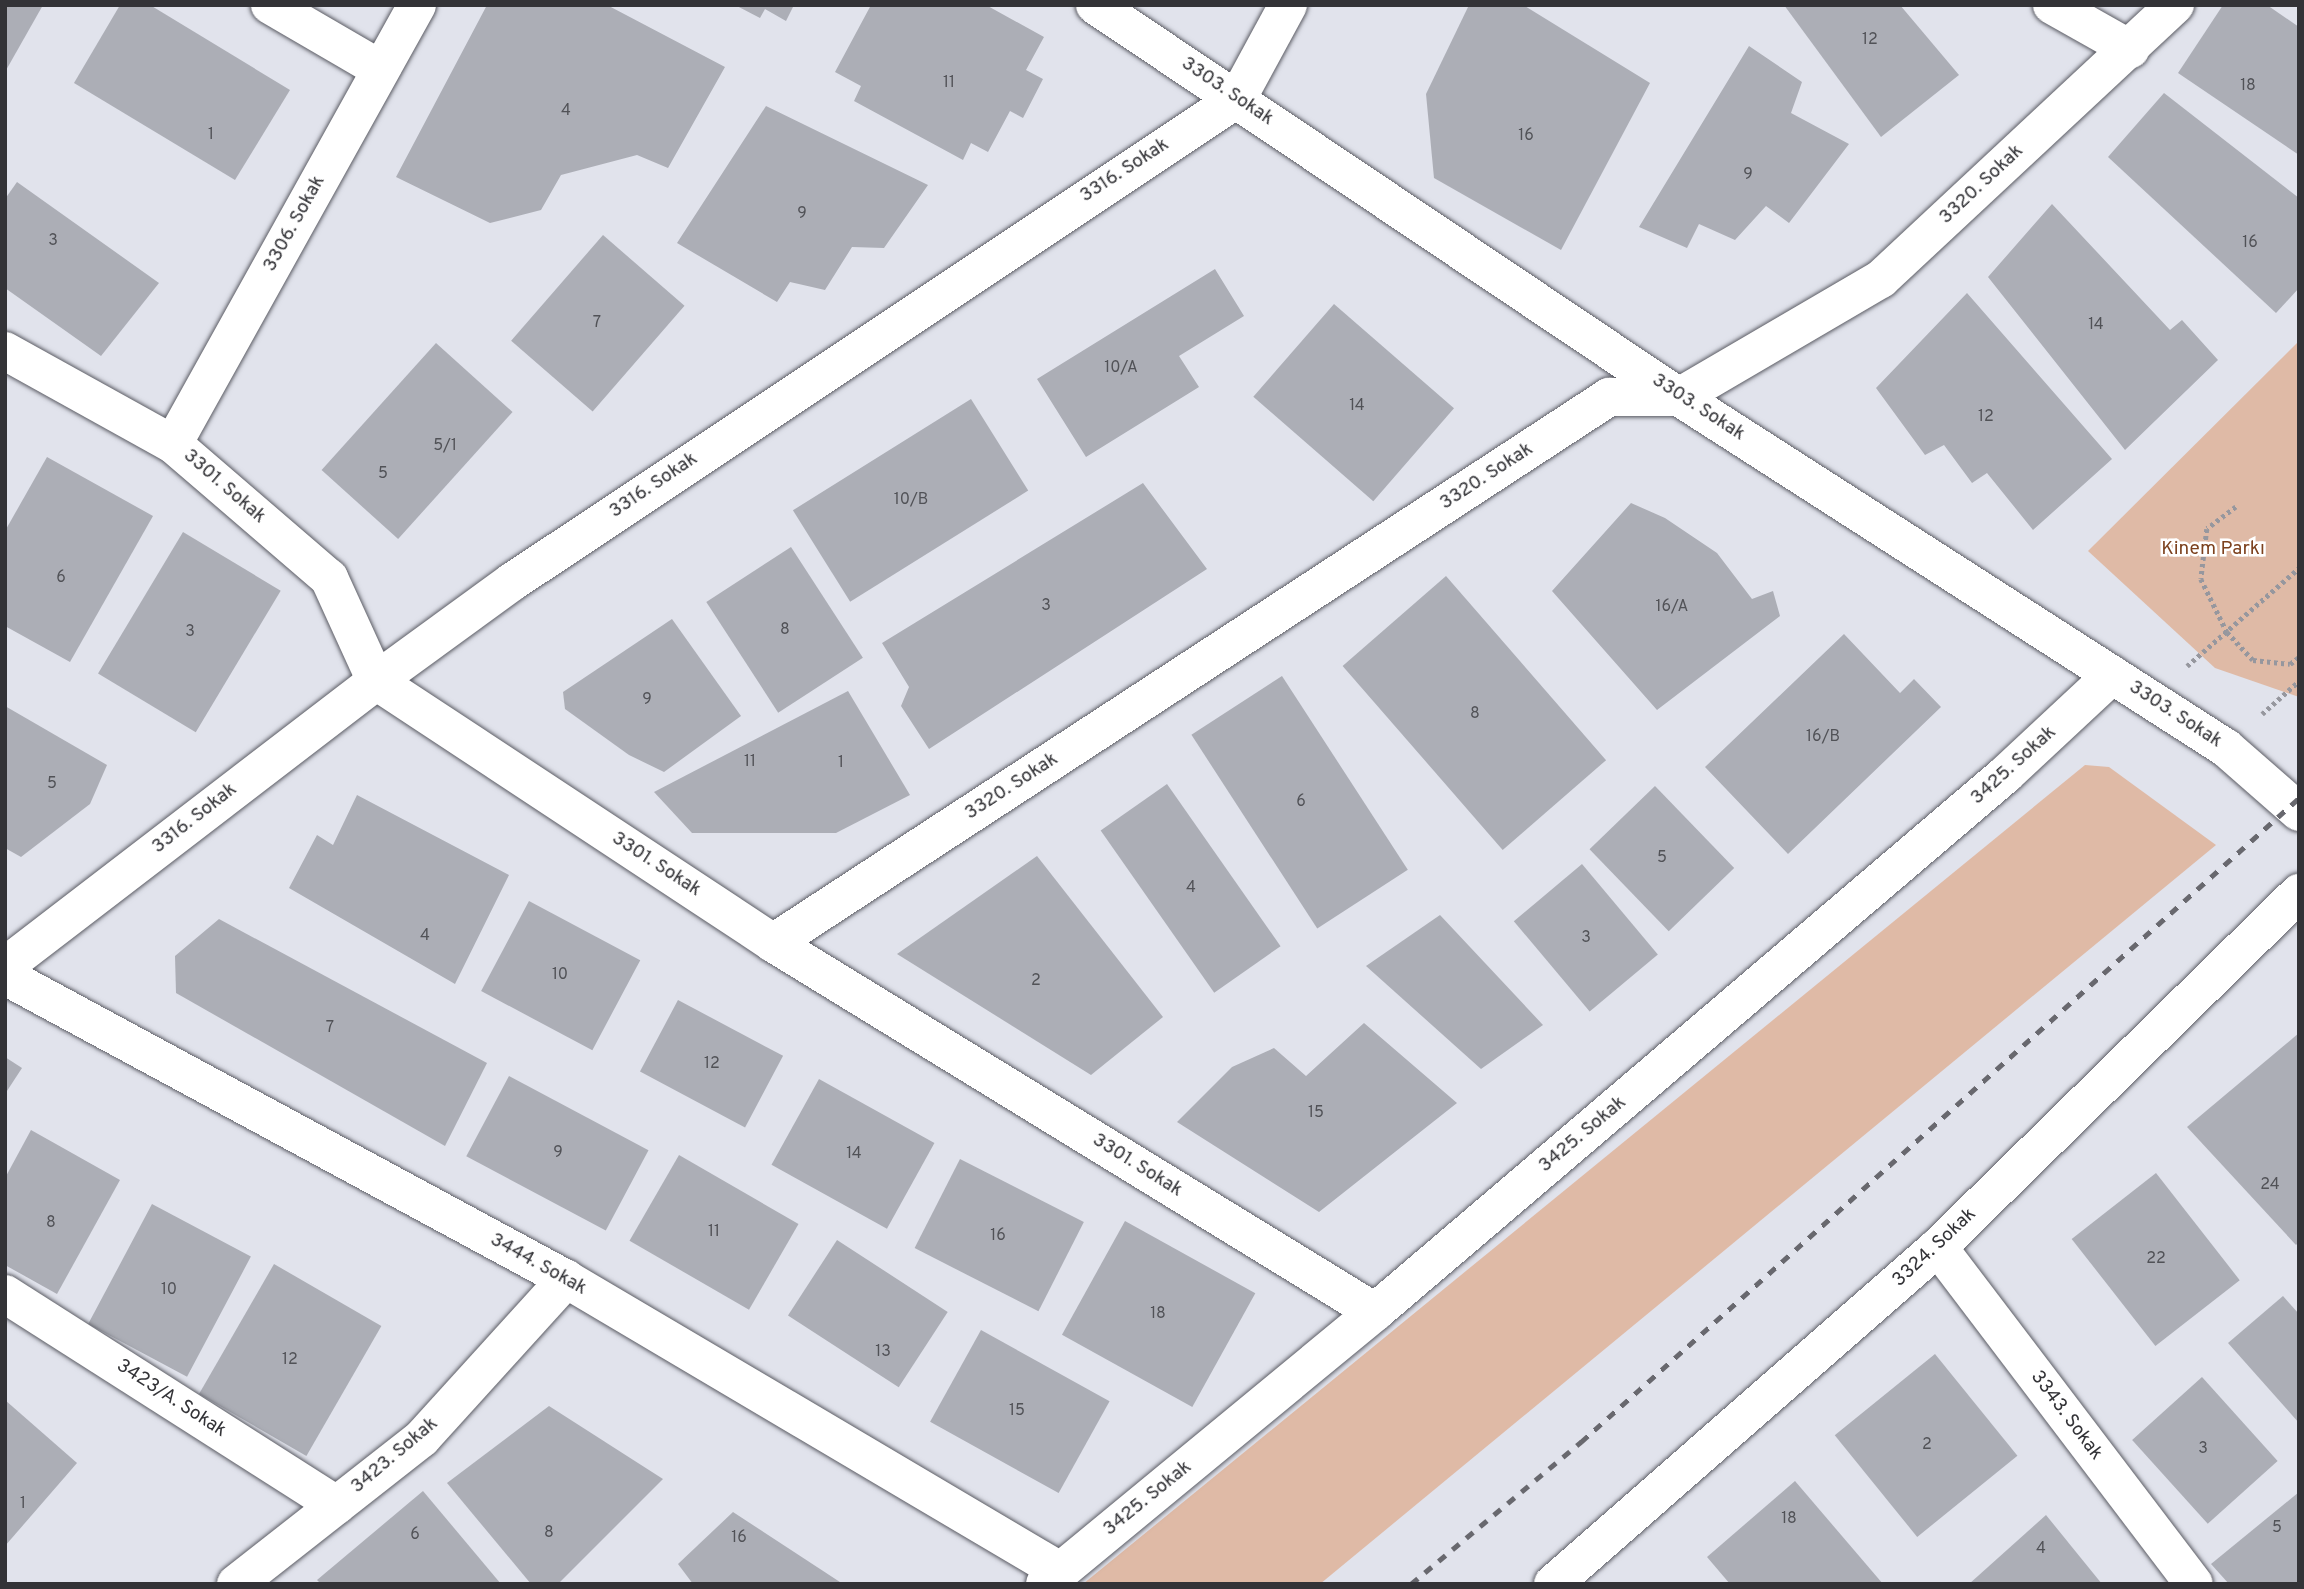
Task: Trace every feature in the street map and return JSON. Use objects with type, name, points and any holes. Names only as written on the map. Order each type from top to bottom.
[{"type":"street","points":[[270,5],[380,69]]},
{"type":"street","name":"3306. Sokak","points":[[173,444],[417,5]]},
{"type":"street","name":"3303. Sokak","points":[[1094,5],[1679,397],[2226,748],[2299,812]]},
{"type":"street","name":"3316. Sokak","points":[[5,966],[376,681],[546,559],[1237,99],[1288,5]]},
{"type":"street","points":[[2052,5],[2130,49]]},
{"type":"street","name":"3320. Sokak","points":[[773,943],[1609,397],[1679,397],[1881,279],[2175,5]]},
{"type":"street","name":"3301. Sokak","points":[[5,351],[173,444],[329,578],[376,681],[773,943],[1375,1312]]},
{"type":"street","name":"3425. Sokak","points":[[1053,1577],[1375,1312],[2006,774],[2112,675]]},
{"type":"street","name":"3324. Sokak","points":[[1553,1584],[1938,1247],[2299,893]]},
{"type":"street","name":"3444. Sokak","points":[[5,976],[566,1279],[1053,1577]]},
{"type":"street","name":"3343. Sokak","points":[[1938,1247],[2194,1584]]},
{"type":"street","name":"3423. Sokak","points":[[236,1584],[422,1438],[566,1279]]},
{"type":"street","name":"3423/A. Sokak","points":[[5,1294],[336,1505]]},
{"type":"path","points":[[2236,507],[2207,529],[2201,579],[2227,632],[2253,660],[2290,664],[2299,657]]},
{"type":"path","points":[[2149,698],[2299,568]]},
{"type":"green space","name":"Kinem Parkı","points":[[2299,341],[2299,697],[2215,668],[2088,551]]},
{"type":"green space","points":[[2085,765],[2109,767],[2216,845],[1320,1584],[1083,1584]]},
{"type":"building","points":[[5,5],[43,5],[5,72]]},
{"type":"building","points":[[120,5],[150,5],[290,90],[235,180],[74,83]]},
{"type":"building","points":[[487,5],[607,5],[725,67],[668,168],[637,155],[561,175],[541,210],[490,223],[396,177]]},
{"type":"building","points":[[735,5],[794,5],[786,21],[765,9],[760,18]]},
{"type":"building","points":[[871,5],[986,5],[1044,37],[1026,70],[1043,79],[1023,118],[1010,111],[988,152],[971,143],[963,160],[854,101],[861,86],[835,72]]},
{"type":"building","points":[[1469,5],[1523,5],[1650,83],[1561,250],[1434,178],[1426,94]]},
{"type":"building","points":[[1784,5],[1900,5],[1959,75],[1881,137]]},
{"type":"building","points":[[2223,5],[2267,5],[2299,27],[2299,155],[2178,73]]},
{"type":"building","points":[[1749,46],[1802,82],[1791,113],[1849,144],[1789,223],[1766,206],[1735,240],[1699,224],[1687,248],[1639,227]]},
{"type":"building","points":[[2164,93],[2299,198],[2299,288],[2276,313],[2108,157]]},
{"type":"building","points":[[766,106],[928,185],[884,248],[852,247],[825,290],[790,282],[777,302],[677,243]]},
{"type":"building","points":[[17,182],[159,283],[101,356],[5,288],[5,199]]},
{"type":"building","points":[[2052,204],[2170,330],[2182,320],[2218,360],[2125,450],[1988,277]]},
{"type":"building","points":[[603,235],[685,306],[593,412],[511,341]]},
{"type":"building","points":[[1215,269],[1244,316],[1179,356],[1199,387],[1086,457],[1037,379]]},
{"type":"building","points":[[1967,293],[2112,459],[2033,530],[1987,473],[1972,483],[1944,445],[1925,455],[1876,388]]},
{"type":"building","points":[[1334,304],[1454,408],[1373,501],[1253,397]]},
{"type":"building","points":[[436,343],[513,412],[398,539],[322,470]]},
{"type":"building","points":[[971,399],[1028,491],[850,602],[793,510]]},
{"type":"building","points":[[47,457],[153,516],[70,662],[5,626],[5,531]]},
{"type":"building","points":[[1143,483],[1207,569],[929,749],[901,706],[909,687],[882,643]]},
{"type":"building","points":[[1631,503],[1665,518],[1717,553],[1752,599],[1773,591],[1780,616],[1657,710],[1552,591]]},
{"type":"building","points":[[183,532],[281,591],[196,732],[98,673]]},
{"type":"building","points":[[791,547],[863,658],[778,713],[706,602]]},
{"type":"building","points":[[1446,576],[1606,760],[1503,850],[1343,666]]},
{"type":"building","points":[[672,619],[741,716],[664,772],[629,755],[565,709],[563,692]]},
{"type":"building","points":[[1844,634],[1900,693],[1914,679],[1941,707],[1788,854],[1705,767]]},
{"type":"building","points":[[1282,676],[1408,870],[1317,929],[1191,735]]},
{"type":"building","points":[[848,691],[910,795],[836,833],[692,833],[654,792]]},
{"type":"building","points":[[5,706],[107,765],[90,804],[21,857],[5,848]]},
{"type":"building","points":[[1167,784],[1281,946],[1214,993],[1101,830]]},
{"type":"building","points":[[1655,786],[1734,868],[1669,931],[1590,849]]},
{"type":"building","points":[[357,795],[509,875],[455,984],[289,888],[317,835],[333,845]]},
{"type":"building","points":[[1037,856],[1163,1017],[1091,1075],[897,954]]},
{"type":"building","points":[[1582,864],[1658,954],[1590,1012],[1514,921]]},
{"type":"building","points":[[529,901],[640,960],[592,1050],[481,991]]},
{"type":"building","points":[[1440,915],[1543,1025],[1481,1069],[1366,966]]},
{"type":"building","points":[[219,919],[487,1063],[445,1146],[176,993],[175,956]]},
{"type":"building","points":[[678,1000],[783,1056],[745,1127],[640,1072]]},
{"type":"building","points":[[1364,1023],[1457,1103],[1319,1212],[1177,1122],[1232,1067],[1274,1048],[1306,1076]]},
{"type":"building","points":[[2299,1033],[2299,1242],[2296,1245],[2187,1127]]},
{"type":"building","points":[[5,1057],[22,1068],[5,1094]]},
{"type":"building","points":[[509,1076],[649,1150],[606,1231],[466,1156]]},
{"type":"building","points":[[819,1079],[934,1143],[887,1229],[771,1165]]},
{"type":"building","points":[[31,1130],[120,1180],[57,1294],[5,1265],[5,1178]]},
{"type":"building","points":[[679,1155],[799,1224],[749,1310],[630,1241]]},
{"type":"building","points":[[960,1159],[1084,1222],[1038,1311],[915,1248]]},
{"type":"building","points":[[2156,1173],[2240,1280],[2155,1346],[2072,1239]]},
{"type":"building","points":[[152,1204],[251,1257],[187,1377],[88,1324]]},
{"type":"building","points":[[1125,1221],[1255,1293],[1192,1407],[1062,1335]]},
{"type":"building","points":[[837,1240],[948,1312],[899,1387],[788,1315]]},
{"type":"building","points":[[274,1264],[381,1326],[306,1456],[199,1394]]},
{"type":"building","points":[[2283,1296],[2299,1314],[2299,1423],[2228,1343]]},
{"type":"building","points":[[981,1330],[1110,1401],[1059,1493],[930,1422]]},
{"type":"building","points":[[1935,1354],[2017,1456],[1917,1537],[1835,1435]]},
{"type":"building","points":[[2202,1377],[2278,1461],[2208,1524],[2132,1440]]},
{"type":"building","points":[[5,1400],[77,1463],[5,1546]]},
{"type":"building","points":[[549,1406],[663,1479],[558,1584],[531,1584],[447,1483]]},
{"type":"building","points":[[1795,1481],[1883,1584],[1730,1584],[1707,1557]]},
{"type":"building","points":[[423,1491],[501,1584],[321,1584],[317,1580]]},
{"type":"building","points":[[2299,1492],[2299,1584],[2229,1584],[2211,1564]]},
{"type":"building","points":[[733,1512],[843,1584],[693,1584],[678,1564]]},
{"type":"building","points":[[2046,1515],[2102,1584],[1969,1584]]},
{"type":"railway","points":[[1411,1584],[1581,1442],[2299,798]]}]
